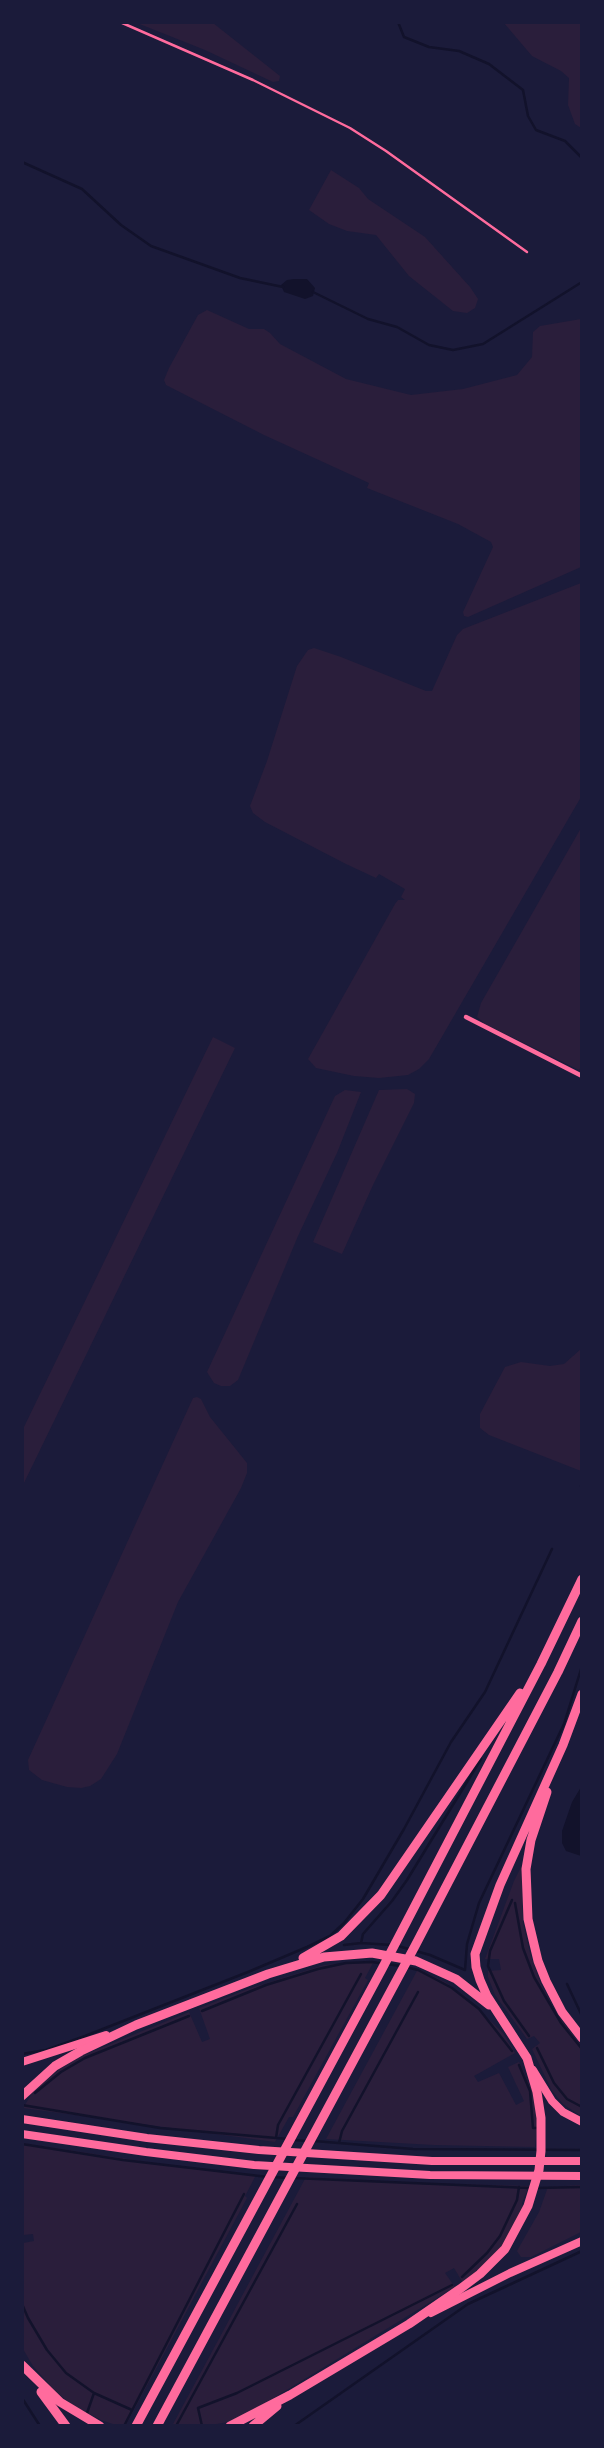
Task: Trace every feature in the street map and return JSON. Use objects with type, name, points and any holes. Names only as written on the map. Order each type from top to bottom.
[{"type":"highway","points":[[136,2426],[382,1969],[541,1664],[582,1579]]},
{"type":"highway","points":[[157,2426],[415,1946],[558,1672],[582,1621]]},
{"type":"highway","points":[[268,1974],[323,1948],[341,1936],[381,1895],[541,1664]]},
{"type":"highway","points":[[582,1694],[531,1840],[526,1869],[526,1900],[532,1938],[546,1982],[562,2012],[582,2038]]},
{"type":"highway","points":[[563,1745],[504,1876],[476,1948],[477,1974],[487,1996],[552,2101],[563,2112],[582,2122]]},
{"type":"highway","points":[[22,2062],[136,2025],[303,1962],[343,1954],[372,1953],[402,1957],[430,1966],[456,1979],[480,1997],[501,2018]]},
{"type":"highway","points":[[24,2094],[55,2066],[81,2051],[136,2025]]},
{"type":"highway","points":[[230,2426],[290,2395],[409,2324],[467,2284],[494,2260],[518,2228],[528,2206],[539,2170],[542,2132],[537,2092],[527,2058]]},
{"type":"highway","points":[[22,2119],[147,2138],[269,2151],[432,2161],[582,2161]]},
{"type":"highway","points":[[22,2134],[254,2165],[430,2175],[582,2176]]},
{"type":"highway","points":[[409,2324],[510,2273],[582,2241]]},
{"type":"highway","points":[[22,2365],[60,2402],[87,2420],[100,2426]]},
{"type":"highway","points":[[22,2365],[29,2378],[52,2405],[66,2426]]},
{"type":"highway","points":[[253,2426],[290,2395]]},
{"type":"street","points":[[466,1017],[582,1076]]},
{"type":"lane","points":[[120,22],[253,80],[350,128],[386,150],[527,252]]},
{"type":"shaded area","points":[[137,23],[213,23],[280,76],[279,81],[273,82],[205,50]]},
{"type":"shaded area","points":[[504,23],[581,23],[581,128],[575,124],[568,105],[569,78],[561,71],[532,56]]},
{"type":"shaded area","points":[[331,170],[359,188],[368,199],[425,237],[470,287],[478,299],[475,308],[467,313],[453,311],[409,276],[376,235],[347,231],[329,224],[309,210]]},
{"type":"shaded area","points":[[307,279],[315,288],[313,296],[305,299],[284,292],[281,285],[287,280]]},
{"type":"shaded area","points":[[207,310],[249,329],[264,329],[280,344],[346,379],[411,395],[463,389],[517,375],[532,357],[533,332],[540,326],[581,319],[581,567],[468,617],[464,616],[463,612],[493,547],[491,542],[458,524],[367,488],[369,483],[264,435],[166,385],[164,380],[169,368],[198,315]]},
{"type":"shaded area","points":[[581,583],[581,797],[429,1059],[419,1069],[408,1075],[379,1078],[354,1076],[316,1068],[308,1059],[395,904],[398,900],[405,900],[401,897],[405,889],[379,874],[376,878],[346,864],[265,822],[253,813],[250,806],[267,761],[297,666],[308,650],[314,648],[426,691],[432,691],[457,635],[463,629]]},
{"type":"shaded area","points":[[581,828],[582,1066],[579,1070],[485,1024],[477,1017],[481,1003]]},
{"type":"shaded area","points":[[213,1037],[235,1048],[23,1485],[23,1429]]},
{"type":"shaded area","points":[[407,1089],[415,1094],[414,1103],[373,1185],[342,1254],[313,1242],[379,1090]]},
{"type":"shaded area","points":[[345,1090],[361,1092],[337,1153],[298,1236],[238,1380],[230,1386],[221,1386],[214,1383],[207,1372],[335,1096]]},
{"type":"shaded area","points":[[581,1349],[581,1471],[489,1435],[480,1428],[480,1414],[505,1367],[521,1362],[550,1366],[564,1364]]},
{"type":"shaded area","points":[[193,1398],[201,1399],[210,1417],[247,1463],[247,1473],[241,1488],[178,1602],[117,1754],[101,1779],[90,1786],[81,1788],[67,1787],[42,1780],[29,1770],[28,1760]]},
{"type":"shaded area","points":[[581,1787],[581,1856],[566,1851],[562,1843],[562,1831],[572,1802]]},
{"type":"shaded area","points":[[522,1865],[523,1923],[530,1953],[541,1984],[559,2017],[581,2045],[581,2116],[563,2104],[552,2091],[532,2049],[540,2043],[534,2036],[527,2039],[495,1995],[488,1977],[488,1971],[501,1970],[499,1959],[485,1959],[514,1881]]},
{"type":"shaded area","points":[[374,1961],[365,1978],[368,1980],[293,2117],[289,2117],[275,2142],[23,2108],[34,2090],[60,2069],[81,2056],[189,2012],[202,2042],[210,2039],[199,2008],[248,1989],[324,1965]]},
{"type":"shaded area","points":[[418,1969],[445,1982],[465,1996],[503,2033],[515,2053],[474,2076],[478,2082],[499,2073],[516,2105],[524,2101],[508,2067],[519,2062],[534,2094],[538,2118],[535,2147],[434,2145],[326,2139]]},
{"type":"shaded area","points":[[22,2143],[148,2162],[256,2175],[245,2196],[247,2198],[126,2425],[116,2425],[101,2420],[72,2405],[54,2390],[33,2366],[23,2349],[23,2243],[34,2241],[33,2234],[23,2235]]},
{"type":"shaded area","points":[[306,2177],[529,2186],[522,2203],[523,2210],[507,2240],[492,2260],[463,2283],[454,2268],[445,2273],[455,2287],[254,2410],[228,2422],[211,2425],[172,2426]]},
{"type":"shaded area","points":[[581,2185],[581,2232],[531,2257],[521,2257],[517,2251],[539,2212],[548,2187]]},
{"type":"waterway","points":[[398,22],[404,37],[429,47],[459,51],[489,64],[523,90],[528,116],[536,130],[565,141],[582,158]]},
{"type":"waterway","points":[[22,162],[82,189],[121,225],[151,246],[240,278],[283,287]]},
{"type":"waterway","points":[[313,292],[368,319],[397,327],[429,345],[453,350],[483,344],[582,282]]},
{"type":"waterway","points":[[22,2054],[46,2050],[85,2036],[248,1972],[330,1936],[344,1923],[363,1899],[404,1829],[451,1742],[485,1692],[552,1549]]},
{"type":"waterway","points":[[398,1946],[430,1955],[465,1970],[467,1944],[479,1903],[564,1724],[582,1666]]},
{"type":"waterway","points":[[361,1943],[363,1934],[392,1901],[407,1880],[481,1759]]},
{"type":"waterway","points":[[512,1900],[490,1951],[488,1966],[504,2001],[529,2036]]},
{"type":"waterway","points":[[515,1903],[523,1948],[534,1977],[561,2023],[582,2049]]},
{"type":"waterway","points":[[344,1945],[361,1943],[392,1945]]},
{"type":"waterway","points":[[202,2011],[266,1985],[318,1969],[346,1963],[372,1962],[401,1966]]},
{"type":"waterway","points":[[406,1967],[418,1970],[452,1988],[479,2009],[512,2051]]},
{"type":"waterway","points":[[276,2138],[278,2125],[361,1974]]},
{"type":"waterway","points":[[567,1984],[582,2016]]},
{"type":"waterway","points":[[339,2143],[342,2131],[418,1992]]},
{"type":"waterway","points":[[35,2093],[61,2072],[85,2058],[189,2016]]},
{"type":"waterway","points":[[537,2048],[554,2083],[567,2099],[582,2107]]},
{"type":"waterway","points":[[519,2065],[530,2091],[533,2128],[538,2128]]},
{"type":"waterway","points":[[22,2105],[160,2128],[288,2139]]},
{"type":"waterway","points":[[294,2140],[308,2141]]},
{"type":"waterway","points":[[314,2141],[413,2149],[582,2150]]},
{"type":"waterway","points":[[22,2144],[123,2160],[268,2177]]},
{"type":"waterway","points":[[273,2177],[288,2178]]},
{"type":"waterway","points":[[293,2178],[530,2188]]},
{"type":"waterway","points":[[462,2277],[487,2253],[500,2236],[517,2200],[519,2187]]},
{"type":"waterway","points":[[536,2188],[582,2187]]},
{"type":"waterway","points":[[124,2426],[244,2194]]},
{"type":"waterway","points":[[176,2426],[297,2204]]},
{"type":"waterway","points":[[294,2426],[468,2304],[582,2251]]},
{"type":"waterway","points":[[202,2426],[198,2408],[237,2393],[452,2285]]},
{"type":"waterway","points":[[22,2304],[47,2350],[66,2373],[94,2393]]},
{"type":"waterway","points":[[87,2413],[94,2393],[132,2410]]},
{"type":"waterway","points":[[22,2398],[40,2426]]}]
